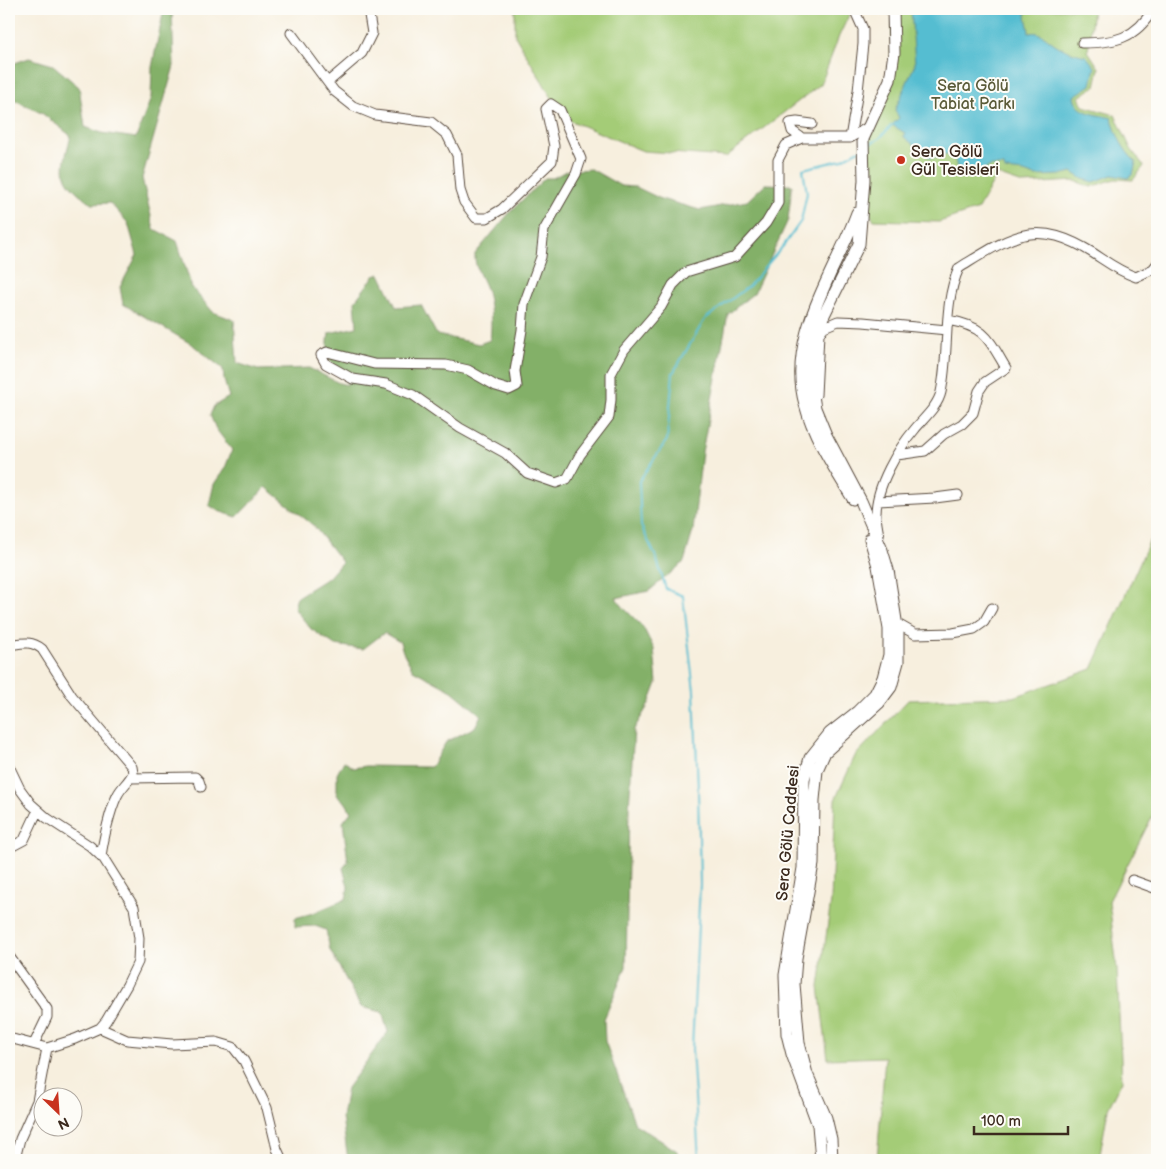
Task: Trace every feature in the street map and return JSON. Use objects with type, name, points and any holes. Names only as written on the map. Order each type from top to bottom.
[{"type":"main road","name":"Sera Gölü Caddesi","points":[[832,1160],[831,1139],[826,1118],[808,1074],[799,1043],[794,984],[796,958],[813,864],[814,800],[817,770],[825,752],[879,703],[891,687],[898,662],[892,621],[888,570],[882,550],[862,500],[826,434],[815,408],[809,372],[812,347],[818,327],[859,244],[864,180],[864,139],[890,80],[894,52],[893,9]]},
{"type":"main road","name":"Sera Gölü Caddesi","points":[[821,1160],[818,1125],[792,1054],[787,1034],[785,975],[803,868],[804,778],[810,758],[830,733],[858,711],[874,694],[883,678],[889,655],[892,621],[871,541],[853,500],[816,434],[804,403],[800,364],[807,331],[819,296],[847,239],[861,202]]},
{"type":"street","points":[[328,82],[362,53],[372,33],[368,9]]},
{"type":"street","points":[[850,138],[863,44],[862,29],[854,9]]},
{"type":"street","points":[[1082,43],[1106,43],[1124,38],[1147,21],[1154,9]]},
{"type":"street","points":[[291,33],[334,91],[352,106],[375,115],[431,122],[447,135],[457,155],[460,190],[464,202],[476,218],[486,218],[502,209],[552,161],[554,146],[546,109],[551,104],[560,110],[581,159],[576,174],[544,230],[541,257],[524,304],[515,371],[517,386],[509,390],[496,386],[468,370],[446,365],[374,364],[327,352],[321,355],[326,364],[353,379],[386,384],[413,395],[460,428],[505,453],[528,473],[556,483],[567,479],[580,455],[609,417],[611,374],[624,350],[661,307],[673,285],[686,272],[735,257],[766,223],[778,203],[778,160],[786,145],[802,138],[850,138],[868,127]]},
{"type":"street","points":[[802,138],[792,131],[790,123],[812,124]]},
{"type":"street","points":[[878,566],[882,550],[876,514],[879,494],[896,456],[941,394],[951,293],[959,268],[1017,236],[1038,233],[1062,237],[1136,277],[1153,269],[1157,264]]},
{"type":"street","points":[[896,456],[924,451],[944,434],[962,424],[972,412],[984,382],[1006,368],[991,342],[981,330],[966,323],[948,320]]},
{"type":"street","points":[[816,434],[815,408],[819,334],[824,327],[831,323],[846,322],[947,330]]},
{"type":"street","points":[[878,500],[935,498],[958,495]]},
{"type":"street","points":[[892,621],[915,634],[954,633],[974,629],[984,622],[992,608]]},
{"type":"street","points":[[9,645],[27,642],[35,644],[42,649],[72,696],[132,767],[133,773],[131,778],[117,796],[103,842],[101,857]]},
{"type":"street","points":[[9,766],[30,804],[47,818],[90,846],[101,857],[134,907],[139,938],[138,962],[127,985],[100,1028],[48,1048],[9,1038]]},
{"type":"street","points":[[131,778],[195,777],[199,780],[201,787]]},
{"type":"street","points":[[9,848],[24,840],[38,810]]},
{"type":"street","points":[[1132,880],[1157,889]]},
{"type":"street","points":[[9,956],[47,1009],[47,1017],[34,1044]]},
{"type":"street","points":[[100,1028],[126,1040],[172,1044],[216,1042],[233,1047],[244,1061],[267,1108],[277,1149],[282,1160]]},
{"type":"street","points":[[17,1160],[16,1155],[20,1139],[37,1101],[48,1048]]},
{"type":"green space","points":[[164,9],[172,9],[174,66],[142,178],[154,229],[177,241],[192,288],[213,312],[234,320],[237,363],[258,370],[309,368],[339,383],[348,385],[329,358],[329,333],[357,327],[355,301],[374,276],[380,274],[396,307],[421,305],[437,335],[479,344],[490,340],[491,322],[487,292],[476,264],[475,254],[511,211],[545,178],[553,178],[566,171],[591,169],[621,186],[636,187],[661,199],[700,210],[747,201],[765,184],[792,185],[788,220],[754,293],[728,314],[702,452],[693,531],[684,562],[649,591],[616,598],[643,627],[654,649],[657,683],[649,704],[634,729],[629,808],[626,967],[604,1019],[605,1041],[635,1124],[677,1151],[679,1160],[348,1160],[342,1117],[347,1088],[388,1032],[382,1012],[361,1007],[330,950],[326,930],[315,926],[295,927],[295,918],[313,913],[346,899],[348,887],[343,868],[348,862],[343,822],[351,812],[346,803],[337,795],[337,774],[344,761],[353,768],[366,766],[431,767],[446,742],[475,727],[481,715],[452,691],[413,670],[400,642],[384,633],[363,649],[335,645],[311,629],[294,608],[297,597],[329,577],[342,562],[314,526],[266,487],[237,517],[218,511],[209,505],[214,484],[225,468],[232,450],[216,429],[210,415],[214,406],[229,397],[223,369],[193,345],[123,304],[120,287],[137,255],[128,223],[110,203],[92,204],[81,196],[68,182],[64,168],[71,136],[43,114],[9,97],[9,65],[29,58],[53,65],[79,87],[85,127],[102,133],[136,138],[151,98],[152,67]]},
{"type":"green space","points":[[515,9],[852,9],[839,36],[821,84],[726,157],[643,151],[564,118],[515,36]]},
{"type":"green space","name":"Sera Gölü Tabiat Parkı","points":[[893,9],[1093,9],[1088,51],[1099,68],[1095,86],[1079,97],[1083,106],[1115,115],[1131,149],[1144,166],[1133,180],[1115,179],[1091,187],[1075,181],[1023,184],[997,175],[978,209],[939,222],[874,220],[861,202],[863,139],[890,80]]},
{"type":"green space","points":[[1157,524],[1157,807],[1109,901],[1117,969],[1122,1081],[1108,1109],[1099,1160],[877,1160],[885,1057],[828,1059],[819,987],[831,901],[835,800],[855,756],[908,700],[1014,697],[1092,669]]},
{"type":"water","name":"Sera Gölü Tabiat Parkı","points":[[911,9],[1027,9],[1029,33],[1041,34],[1061,48],[1086,56],[1095,67],[1091,85],[1074,96],[1076,102],[1083,110],[1112,118],[1121,142],[1136,162],[1133,174],[1128,178],[1112,175],[1094,182],[1083,179],[1072,172],[1060,175],[1035,176],[1024,172],[1005,170],[1004,166],[990,166],[984,170],[957,168],[954,155],[951,153],[930,158],[903,136],[905,133],[892,125],[899,118],[895,110],[915,64]]},
{"type":"waterway","points":[[868,145],[880,138],[892,125]]},
{"type":"waterway","points":[[699,1160],[692,1049],[700,884],[694,691],[683,596],[666,589],[656,557],[641,526],[639,481],[667,440],[673,373],[705,319],[749,286],[784,245],[801,221],[807,193],[803,169],[841,160],[859,150]]},
{"type":"place","name":"Sera Gölü Gül Tesisleri","points":[[901,160]]}]
